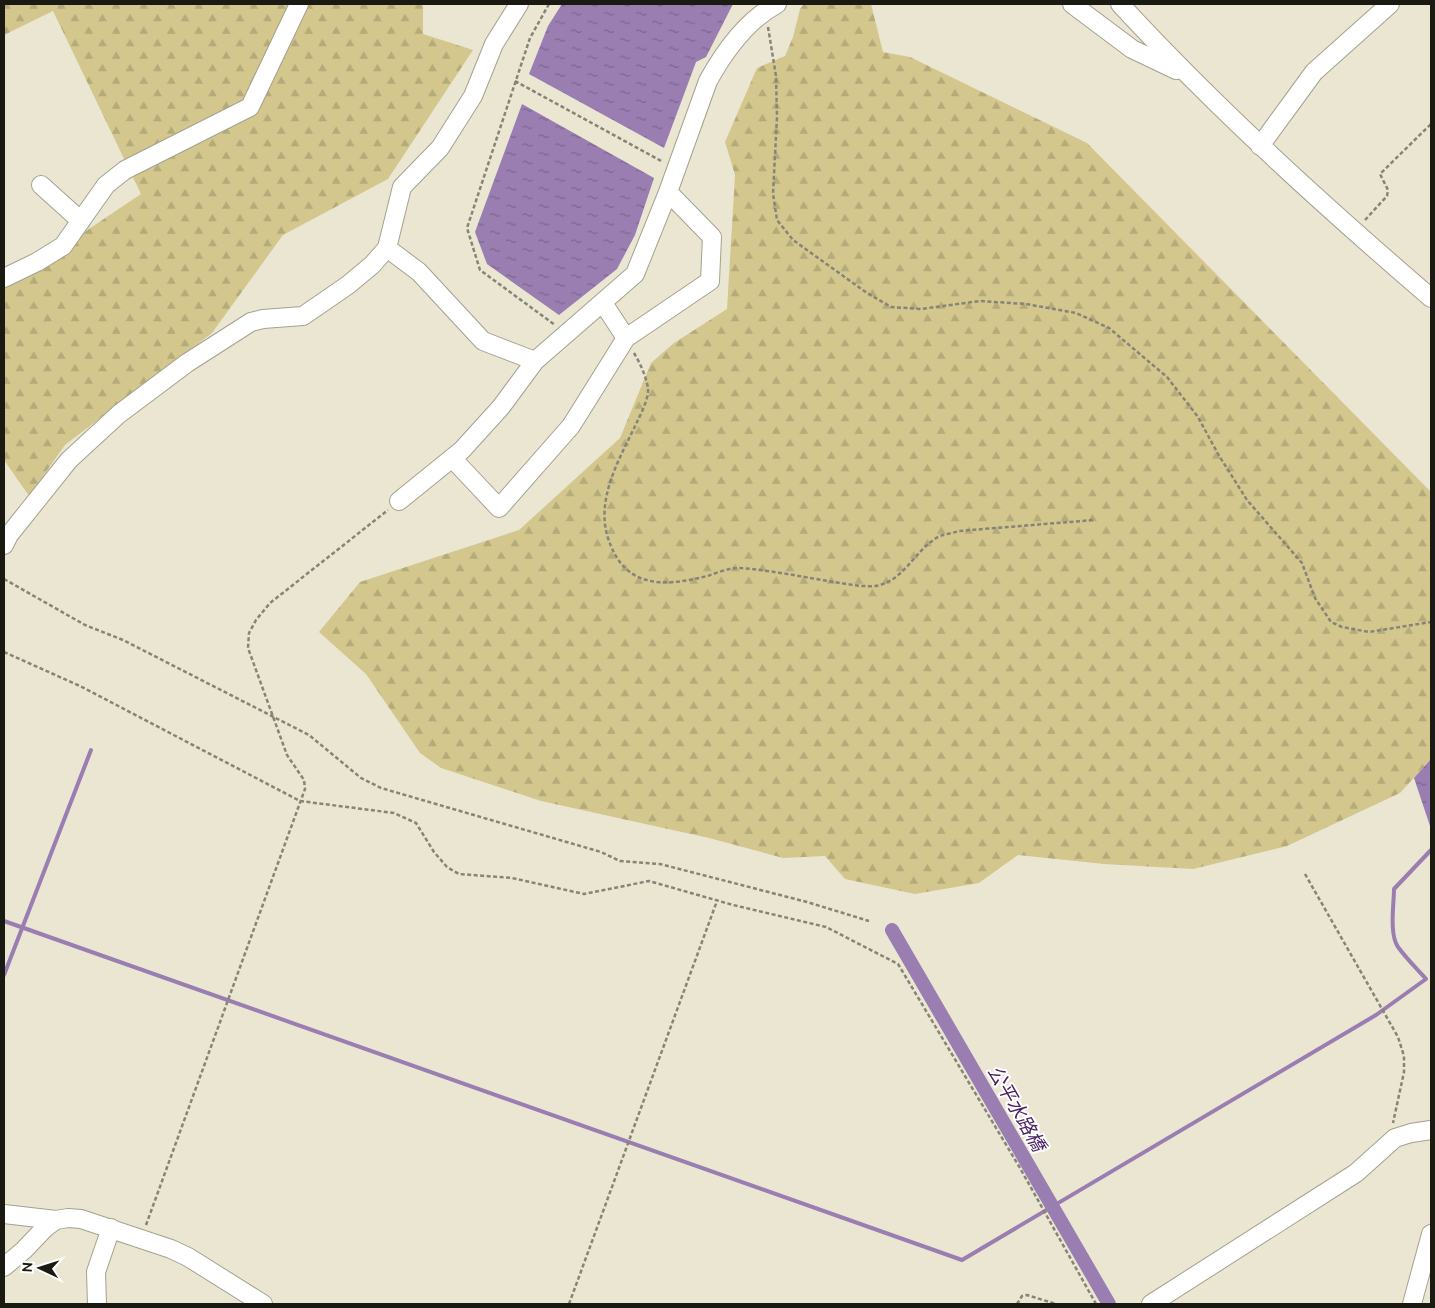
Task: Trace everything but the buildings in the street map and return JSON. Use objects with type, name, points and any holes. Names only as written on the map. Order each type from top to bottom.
[{"type":"street","points":[[4,278],[37,262],[63,246],[106,185],[125,170],[250,107],[299,4]]},
{"type":"street","points":[[4,545],[9,535],[69,460],[119,414],[187,363],[250,322],[263,319],[303,316],[348,285],[372,265],[387,248],[402,187],[440,148],[473,96],[494,44],[520,4]]},
{"type":"street","points":[[1072,4],[1132,49],[1188,75]]},
{"type":"street","points":[[1120,4],[1260,146],[1431,298]]},
{"type":"street","points":[[1260,146],[1314,72],[1390,4]]},
{"type":"street","points":[[399,501],[452,458],[501,407],[535,361],[634,274],[668,192],[708,81],[734,42],[771,7]]},
{"type":"street","points":[[41,185],[81,221]]},
{"type":"street","points":[[452,458],[499,508],[571,426],[626,338],[710,280],[712,237],[668,192]]},
{"type":"street","points":[[387,248],[419,272],[483,341],[535,361]]},
{"type":"street","points":[[603,303],[626,338]]},
{"type":"street","points":[[1151,1304],[1356,1173],[1395,1138],[1431,1130]]},
{"type":"street","points":[[4,1214],[56,1220],[81,1218],[111,1228],[188,1257],[263,1304]]},
{"type":"street","points":[[4,1267],[24,1250],[44,1228],[56,1220]]},
{"type":"street","points":[[96,1304],[96,1272],[111,1228]]},
{"type":"street","points":[[1412,1304],[1431,1234]]},
{"type":"path","points":[[549,4],[530,38],[467,228],[480,270],[566,334]]},
{"type":"path","points":[[771,7],[777,117],[773,194],[777,220],[793,240],[867,293],[891,306],[921,309],[980,301],[1026,304],[1076,313],[1109,328],[1166,377],[1198,417],[1218,454],[1247,500],[1302,563],[1315,598],[1331,622],[1342,628],[1369,632],[1431,622]]},
{"type":"path","points":[[515,81],[675,169]]},
{"type":"path","points":[[1355,232],[1387,196],[1388,190],[1380,174],[1431,124]]},
{"type":"path","points":[[626,338],[640,364],[648,390],[642,411],[611,482],[605,500],[603,519],[608,540],[618,560],[629,572],[642,580],[668,583],[738,568],[860,586],[878,586],[892,580],[907,568],[922,550],[940,537],[959,531],[1094,520]]},
{"type":"path","points":[[141,1239],[305,789],[304,780],[287,755],[248,648],[249,632],[270,603],[399,501]]},
{"type":"path","points":[[4,579],[85,625],[122,640],[309,735],[361,778],[381,788],[601,852],[620,861],[660,864],[807,902],[869,922]]},
{"type":"path","points":[[4,652],[80,686],[300,802],[394,813],[416,823],[434,852],[447,867],[459,874],[512,878],[584,894],[649,881],[717,901],[826,927],[898,964],[1020,1168],[1096,1304]]},
{"type":"path","points":[[1305,874],[1398,1037],[1404,1056],[1404,1072],[1389,1144]]},
{"type":"path","points":[[570,1304],[717,901]]},
{"type":"path","points":[[1016,1304],[1022,1296],[1027,1295],[1056,1304]]},
{"type":"green space","points":[[4,4],[423,4],[423,34],[473,50],[388,179],[283,235],[212,333],[65,445],[29,496],[4,460],[4,286],[141,194],[53,11],[4,35]]},
{"type":"green space","points":[[804,4],[871,4],[883,52],[910,57],[1087,143],[1431,492],[1431,759],[1400,793],[1287,846],[1193,869],[1104,864],[1018,855],[979,883],[915,894],[845,879],[825,856],[783,858],[709,838],[541,801],[441,768],[420,753],[366,674],[319,632],[360,582],[519,530],[620,438],[651,363],[674,343],[727,309],[735,175],[725,142],[757,68],[785,56],[793,37],[800,9]]},
{"type":"water","points":[[562,4],[733,4],[706,57],[696,62],[664,148],[529,74],[548,26]]},
{"type":"water","points":[[522,104],[654,178],[635,235],[617,269],[559,315],[487,264],[475,232]]},
{"type":"water","points":[[1431,759],[1431,829],[1414,778]]},
{"type":"waterway","points":[[4,975],[91,750]]},
{"type":"waterway","points":[[4,921],[962,1260],[1376,1015],[1426,979],[1404,955],[1395,941],[1393,911],[1394,889],[1431,850]]},
{"type":"waterway","name":"公平水路橋","points":[[892,930],[1109,1304]]}]
